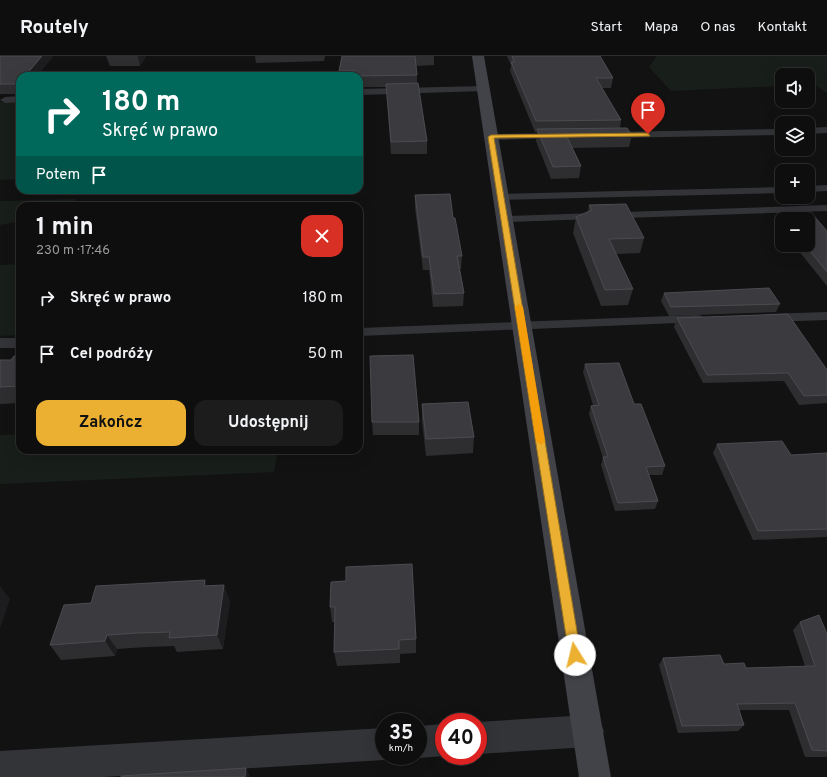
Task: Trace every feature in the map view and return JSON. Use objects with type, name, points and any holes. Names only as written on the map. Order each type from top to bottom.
[{"type":"street","points":[[478,56],[482,89],[505,219],[595,777]]},
{"type":"street","points":[[487,737],[588,731]]},
{"type":"street","points":[[0,767],[375,745]]},
{"type":"lane","points":[[363,92],[482,89]]},
{"type":"lane","points":[[5,100],[16,99]]},
{"type":"lane","points":[[815,131],[827,130]]},
{"type":"lane","points":[[601,135],[775,132]]},
{"type":"lane","points":[[491,137],[570,136]]},
{"type":"lane","points":[[815,189],[827,188]]},
{"type":"lane","points":[[501,197],[775,190]]},
{"type":"lane","points":[[505,219],[827,208]]},
{"type":"lane","points":[[756,318],[827,316]]},
{"type":"lane","points":[[363,332],[709,319]]},
{"type":"lane","points":[[0,343],[16,343]]},
{"type":"shaded area","points":[[657,56],[827,56],[827,93],[815,85],[815,68],[775,68],[775,86],[671,91],[649,67]]},
{"type":"shaded area","points":[[0,102],[16,102],[16,179],[0,180]]},
{"type":"shaded area","points":[[76,199],[73,202],[16,202],[16,222],[0,225],[0,201]]},
{"type":"shaded area","points":[[16,264],[16,335],[0,336],[0,265]]},
{"type":"shaded area","points":[[16,434],[16,454],[277,454],[274,472],[0,484],[0,435]]},
{"type":"building","points":[[0,56],[42,56],[28,72],[16,72],[16,84],[0,84]]},
{"type":"building","points":[[342,56],[415,56],[417,75],[363,76],[363,72],[339,71]]},
{"type":"building","points":[[512,56],[600,56],[613,78],[596,78],[621,120],[536,121],[511,62],[514,62]]},
{"type":"building","points":[[418,83],[427,141],[391,142],[386,84]]},
{"type":"building","points":[[627,128],[632,135],[567,137],[581,166],[553,167],[537,129]]},
{"type":"building","points":[[450,194],[453,218],[455,218],[462,256],[457,256],[464,293],[434,294],[429,257],[423,257],[415,195]]},
{"type":"building","points":[[626,204],[644,238],[609,239],[633,289],[605,290],[576,217],[592,210],[589,205]]},
{"type":"building","points":[[815,217],[827,231],[827,272],[811,252],[815,252]]},
{"type":"building","points":[[769,288],[780,304],[671,307],[664,293]]},
{"type":"building","points":[[788,314],[827,370],[827,395],[804,396],[788,373],[707,375],[677,318]]},
{"type":"building","points":[[413,355],[419,422],[372,422],[370,356]]},
{"type":"building","points":[[14,356],[16,356],[16,386],[0,387],[0,360],[11,360]]},
{"type":"building","points":[[619,363],[634,404],[641,404],[665,466],[646,467],[658,501],[618,503],[603,457],[608,457],[591,406],[599,405],[585,364]]},
{"type":"building","points":[[468,402],[474,437],[426,439],[422,404]]},
{"type":"building","points":[[782,441],[791,455],[827,453],[827,529],[758,531],[717,444]]},
{"type":"building","points":[[412,564],[416,639],[399,640],[399,649],[334,652],[335,607],[330,607],[331,582],[346,581],[346,567]]},
{"type":"building","points":[[205,580],[204,586],[224,585],[217,635],[169,638],[170,632],[138,633],[107,635],[105,641],[50,645],[64,605],[91,603],[96,586]]},
{"type":"building","points":[[819,615],[827,634],[827,751],[812,750],[795,703],[737,704],[744,725],[682,726],[663,658],[720,655],[724,664],[744,663],[746,668],[815,666],[800,622]]},
{"type":"building","points":[[246,768],[245,777],[121,777],[121,776]]},
{"type":"slow traffic","points":[[519,307],[541,441]]},
{"type":"route","points":[[575,655],[491,137],[648,134]]}]
